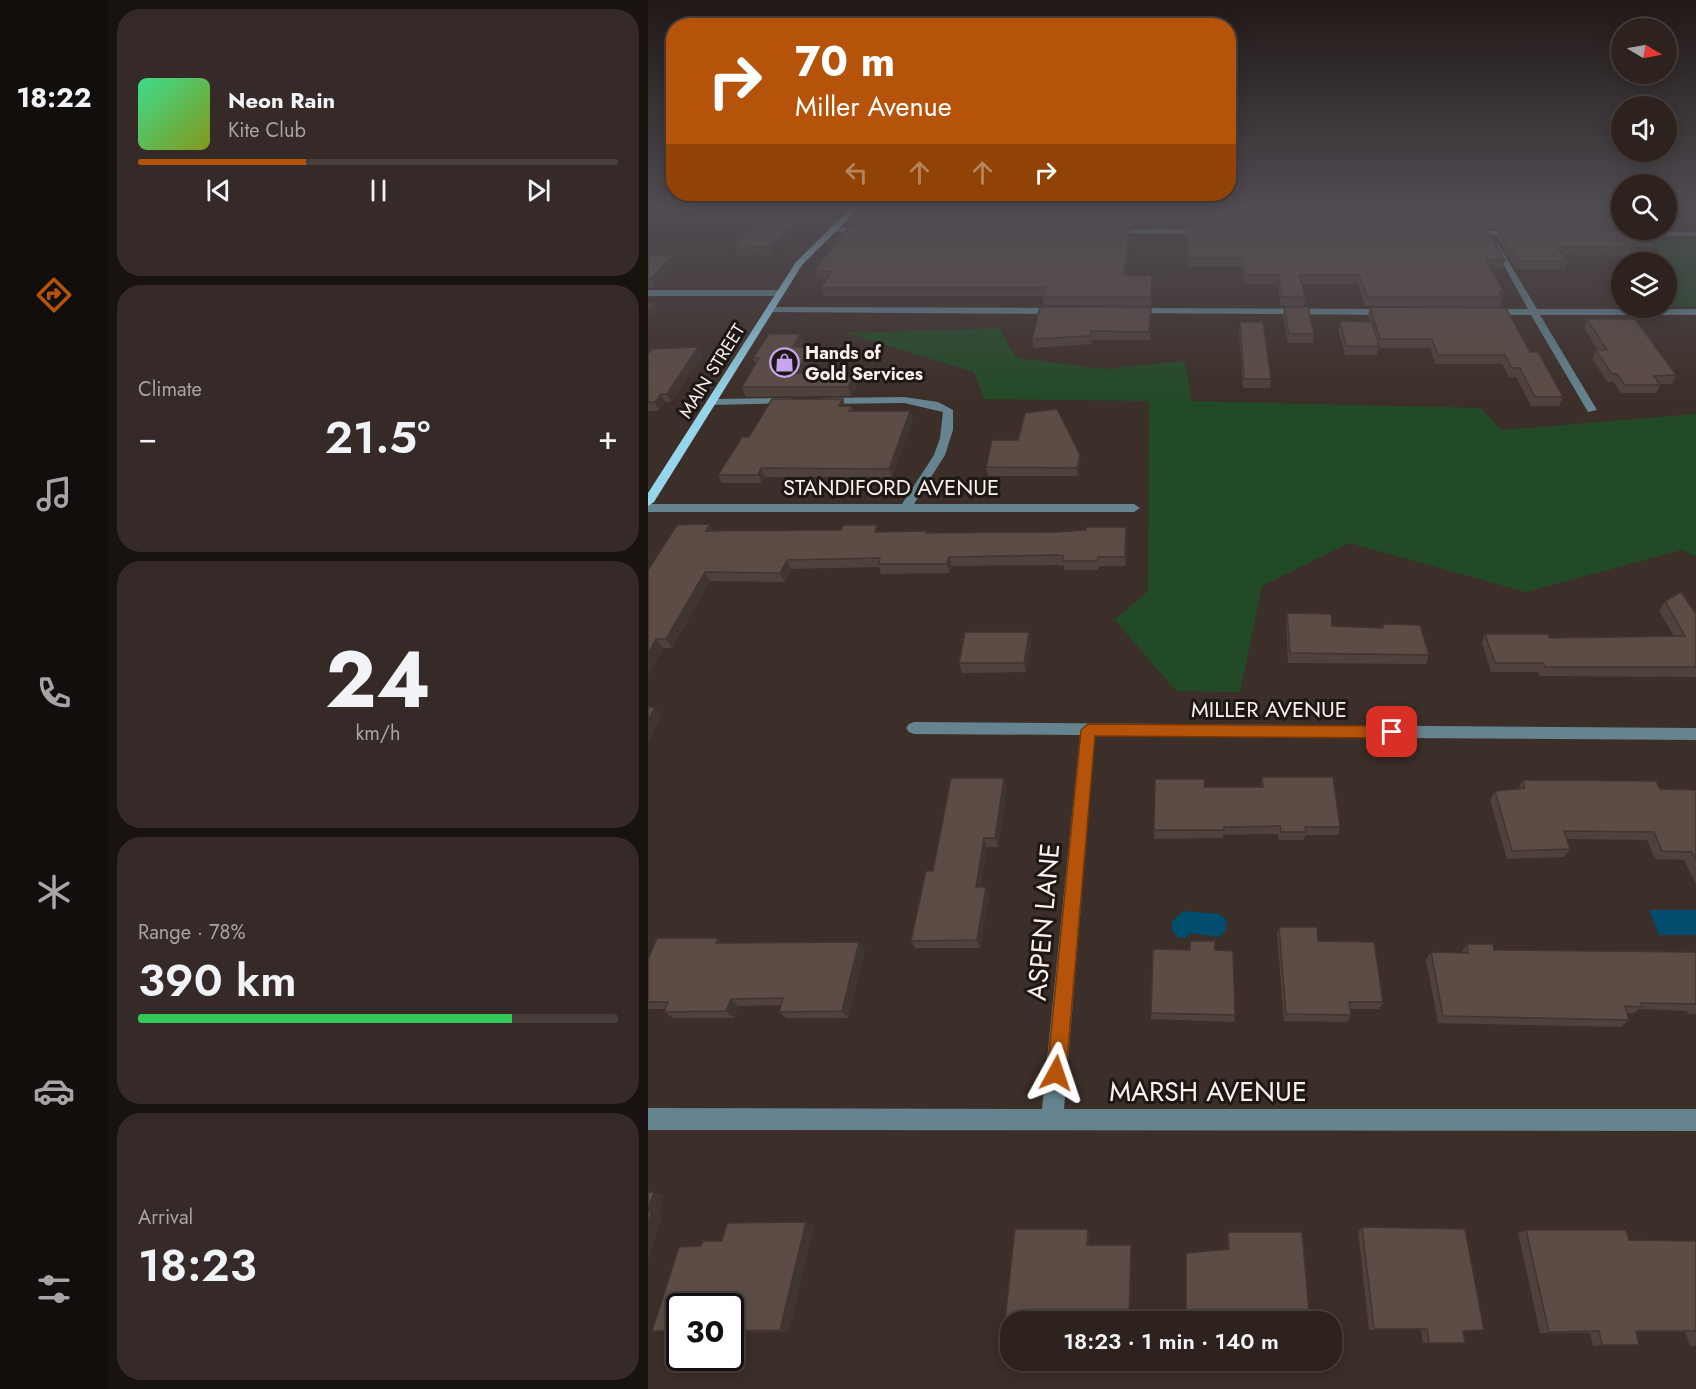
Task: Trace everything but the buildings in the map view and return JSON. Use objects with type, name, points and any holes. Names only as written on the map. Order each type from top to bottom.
[{"type":"main road","name":"MAIN STREET","points":[[648,502],[795,272]]},
{"type":"street","points":[[1511,272],[1592,411]]},
{"type":"street","points":[[648,293],[780,293]]},
{"type":"street","points":[[770,310],[1064,311]]},
{"type":"street","points":[[1123,311],[1394,312]]},
{"type":"street","points":[[1476,312],[1696,312]]},
{"type":"street","points":[[712,402],[907,400],[933,402],[948,410],[949,432],[940,457],[910,497],[906,508]]},
{"type":"street","name":"STANDIFORD AVENUE","points":[[648,508],[1134,508]]},
{"type":"street","name":"MILLER AVENUE","points":[[914,728],[1696,734]]},
{"type":"street","name":"ASPEN LANE","points":[[1052,1119],[1088,730]]},
{"type":"street","name":"MARSH AVENUE","points":[[648,1119],[1696,1120]]},
{"type":"green space","points":[[1677,272],[1696,272],[1696,307],[1677,306]]},
{"type":"green space","points":[[999,328],[1016,358],[1104,369],[1185,361],[1192,401],[1481,408],[1502,430],[1696,414],[1696,556],[1681,550],[1526,592],[1349,543],[1262,586],[1240,692],[1176,691],[1115,620],[1148,591],[1149,401],[984,399],[974,372],[846,333]]},
{"type":"water","points":[[1649,910],[1696,910],[1696,935],[1659,935]]},
{"type":"water","points":[[1184,911],[1220,914],[1226,920],[1226,930],[1219,937],[1191,933],[1185,938],[1177,937],[1172,930],[1172,921]]},
{"type":"place","name":"Hands of Gold Services","points":[[784,363]]},
{"type":"route","points":[[1056,1073],[1088,730],[1392,732]]}]
